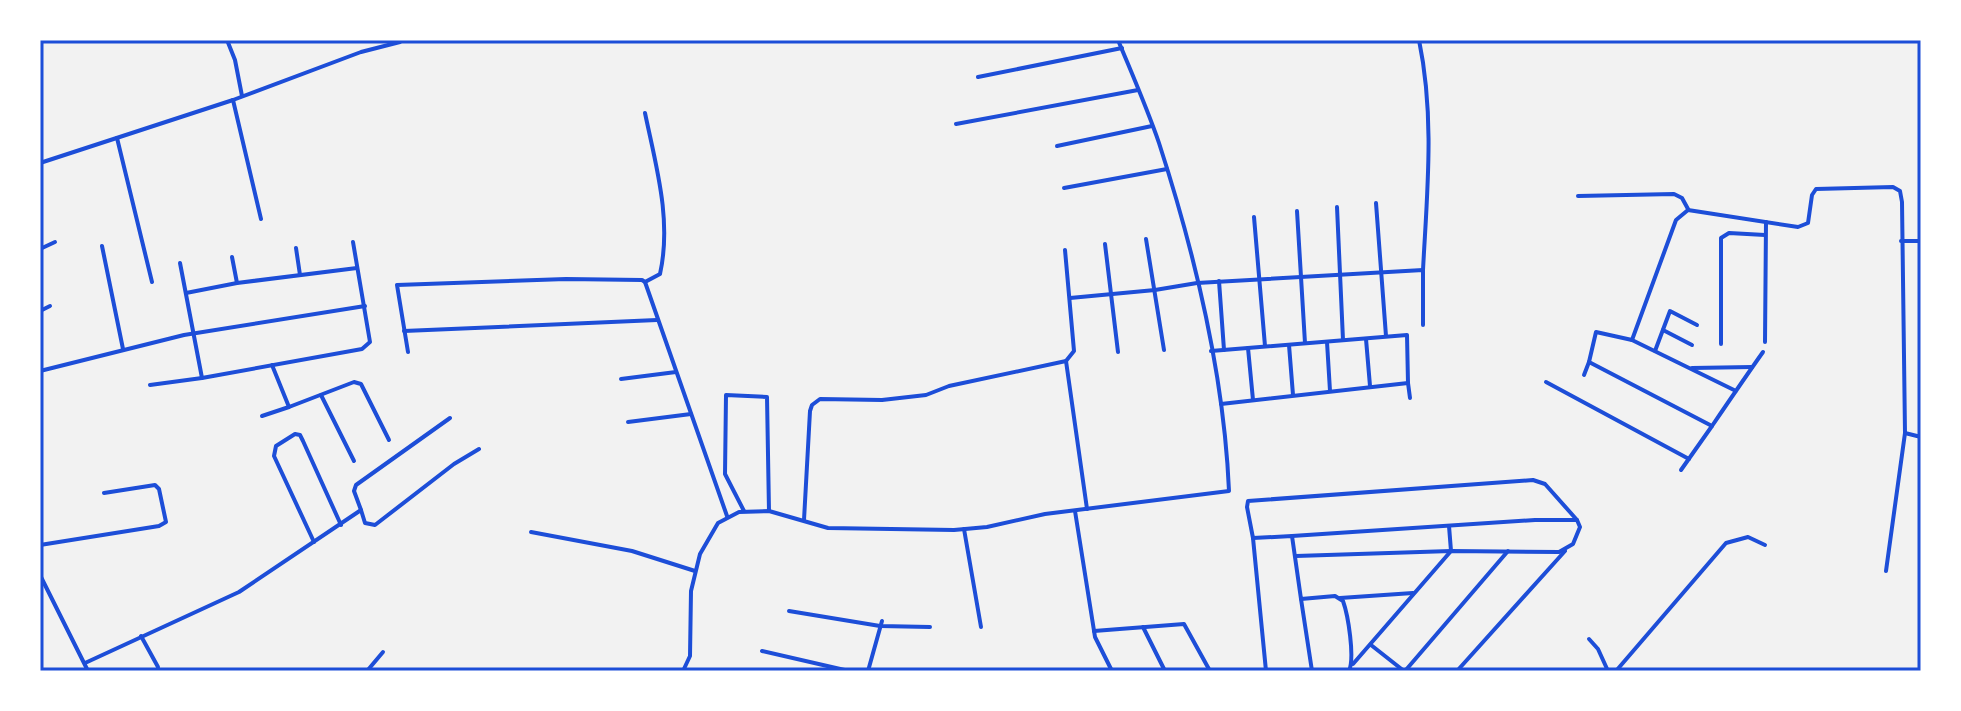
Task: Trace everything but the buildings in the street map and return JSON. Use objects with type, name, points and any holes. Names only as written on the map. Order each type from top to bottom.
[{"type":"street","points":[[227,40],[235,60],[242,96]]},
{"type":"street","points":[[683,671],[691,648],[691,591],[695,571],[712,530],[727,516],[744,511],[769,511],[828,528],[964,529],[1075,510],[1229,491],[1221,404],[1184,224],[1152,126],[1118,40]]},
{"type":"street","points":[[1419,40],[1429,113],[1430,168],[1423,270],[1423,325]]},
{"type":"street","points":[[40,163],[233,100],[361,52],[400,42]]},
{"type":"street","points":[[978,77],[1122,48]]},
{"type":"street","points":[[956,124],[1138,90]]},
{"type":"street","points":[[233,100],[261,219]]},
{"type":"street","points":[[645,113],[663,203],[665,252],[660,274],[645,282]]},
{"type":"street","points":[[1057,146],[1152,126]]},
{"type":"street","points":[[117,138],[152,282]]},
{"type":"street","points":[[1064,188],[1167,169]]},
{"type":"street","points":[[1632,340],[1676,220],[1688,210],[1798,227],[1808,223],[1812,195],[1821,188],[1893,187],[1902,195],[1905,433],[1886,571]]},
{"type":"street","points":[[1578,196],[1674,194],[1682,198],[1688,210]]},
{"type":"street","points":[[1376,203],[1386,337]]},
{"type":"street","points":[[1337,207],[1343,340]]},
{"type":"street","points":[[1297,211],[1305,343]]},
{"type":"street","points":[[1254,217],[1265,346]]},
{"type":"street","points":[[1765,342],[1766,222]]},
{"type":"street","points":[[1721,344],[1720,242],[1729,233],[1765,235]]},
{"type":"street","points":[[1146,239],[1164,350]]},
{"type":"street","points":[[1901,241],[1921,241]]},
{"type":"street","points":[[40,249],[55,242]]},
{"type":"street","points":[[150,385],[365,348],[370,342],[353,242]]},
{"type":"street","points":[[1105,244],[1118,352]]},
{"type":"street","points":[[102,246],[123,349]]},
{"type":"street","points":[[296,248],[300,275]]},
{"type":"street","points":[[804,520],[810,411],[820,399],[882,400],[926,395],[949,386],[1066,361],[1074,351],[1065,250]]},
{"type":"street","points":[[232,257],[237,283]]},
{"type":"street","points":[[180,263],[202,378]]},
{"type":"street","points":[[186,293],[237,283],[358,268]]},
{"type":"street","points":[[1070,298],[1219,281],[1423,270]]},
{"type":"street","points":[[408,352],[396,289],[399,285],[638,278],[645,282],[727,516]]},
{"type":"street","points":[[1219,281],[1224,350]]},
{"type":"street","points":[[40,311],[50,306]]},
{"type":"street","points":[[40,371],[193,334],[365,306]]},
{"type":"street","points":[[1655,351],[1670,311],[1697,325]]},
{"type":"street","points":[[404,331],[658,320]]},
{"type":"street","points":[[1663,330],[1692,345]]},
{"type":"street","points":[[1584,375],[1596,332],[1632,340],[1736,391]]},
{"type":"street","points":[[1211,351],[1407,335],[1410,398]]},
{"type":"street","points":[[1366,339],[1370,386]]},
{"type":"street","points":[[1327,342],[1330,391]]},
{"type":"street","points":[[1289,345],[1293,395]]},
{"type":"street","points":[[1248,348],[1253,400]]},
{"type":"street","points":[[1681,470],[1763,352]]},
{"type":"street","points":[[1066,361],[1087,509]]},
{"type":"street","points":[[1589,362],[1712,426]]},
{"type":"street","points":[[272,365],[289,407]]},
{"type":"street","points":[[1690,368],[1752,367]]},
{"type":"street","points":[[621,379],[676,372]]},
{"type":"street","points":[[262,416],[354,382],[361,384],[389,440]]},
{"type":"street","points":[[1546,382],[1689,459]]},
{"type":"street","points":[[1221,404],[1408,383]]},
{"type":"street","points":[[321,395],[354,461]]},
{"type":"street","points":[[744,511],[725,474],[726,395],[767,397],[769,511]]},
{"type":"street","points":[[628,422],[691,414]]},
{"type":"street","points":[[450,418],[356,485],[354,491],[365,523],[375,525],[454,464],[479,449]]},
{"type":"street","points":[[1905,433],[1921,437]]},
{"type":"street","points":[[314,542],[274,456],[276,446],[291,436],[295,434],[302,438],[341,525]]},
{"type":"street","points":[[1266,671],[1248,501],[1533,480],[1545,484],[1577,520],[1580,531],[1573,544],[1457,671]]},
{"type":"street","points":[[40,545],[159,526],[166,522],[159,489],[155,485],[104,493]]},
{"type":"street","points":[[85,663],[239,592],[361,510]]},
{"type":"street","points":[[1075,510],[1094,631],[1099,648],[1112,671]]},
{"type":"street","points":[[1253,538],[1577,520]]},
{"type":"street","points":[[1350,669],[1451,551],[1449,525]]},
{"type":"street","points":[[964,529],[981,627]]},
{"type":"street","points":[[531,532],[632,551],[695,571]]},
{"type":"street","points":[[1292,536],[1312,671]]},
{"type":"street","points":[[1616,671],[1726,543],[1748,537],[1765,545]]},
{"type":"street","points":[[1370,645],[1405,671],[1508,551]]},
{"type":"street","points":[[1296,556],[1565,551]]},
{"type":"street","points":[[40,575],[88,671]]},
{"type":"street","points":[[1301,599],[1415,593]]},
{"type":"street","points":[[1340,598],[1344,605],[1350,669]]},
{"type":"street","points":[[789,611],[930,627]]},
{"type":"street","points":[[868,671],[881,623]]},
{"type":"street","points":[[1094,631],[1184,624],[1210,671]]},
{"type":"street","points":[[1143,627],[1165,671]]},
{"type":"street","points":[[141,636],[158,667]]},
{"type":"street","points":[[1589,639],[1598,649],[1608,671]]},
{"type":"street","points":[[762,651],[849,671]]},
{"type":"street","points":[[367,671],[383,652]]}]
